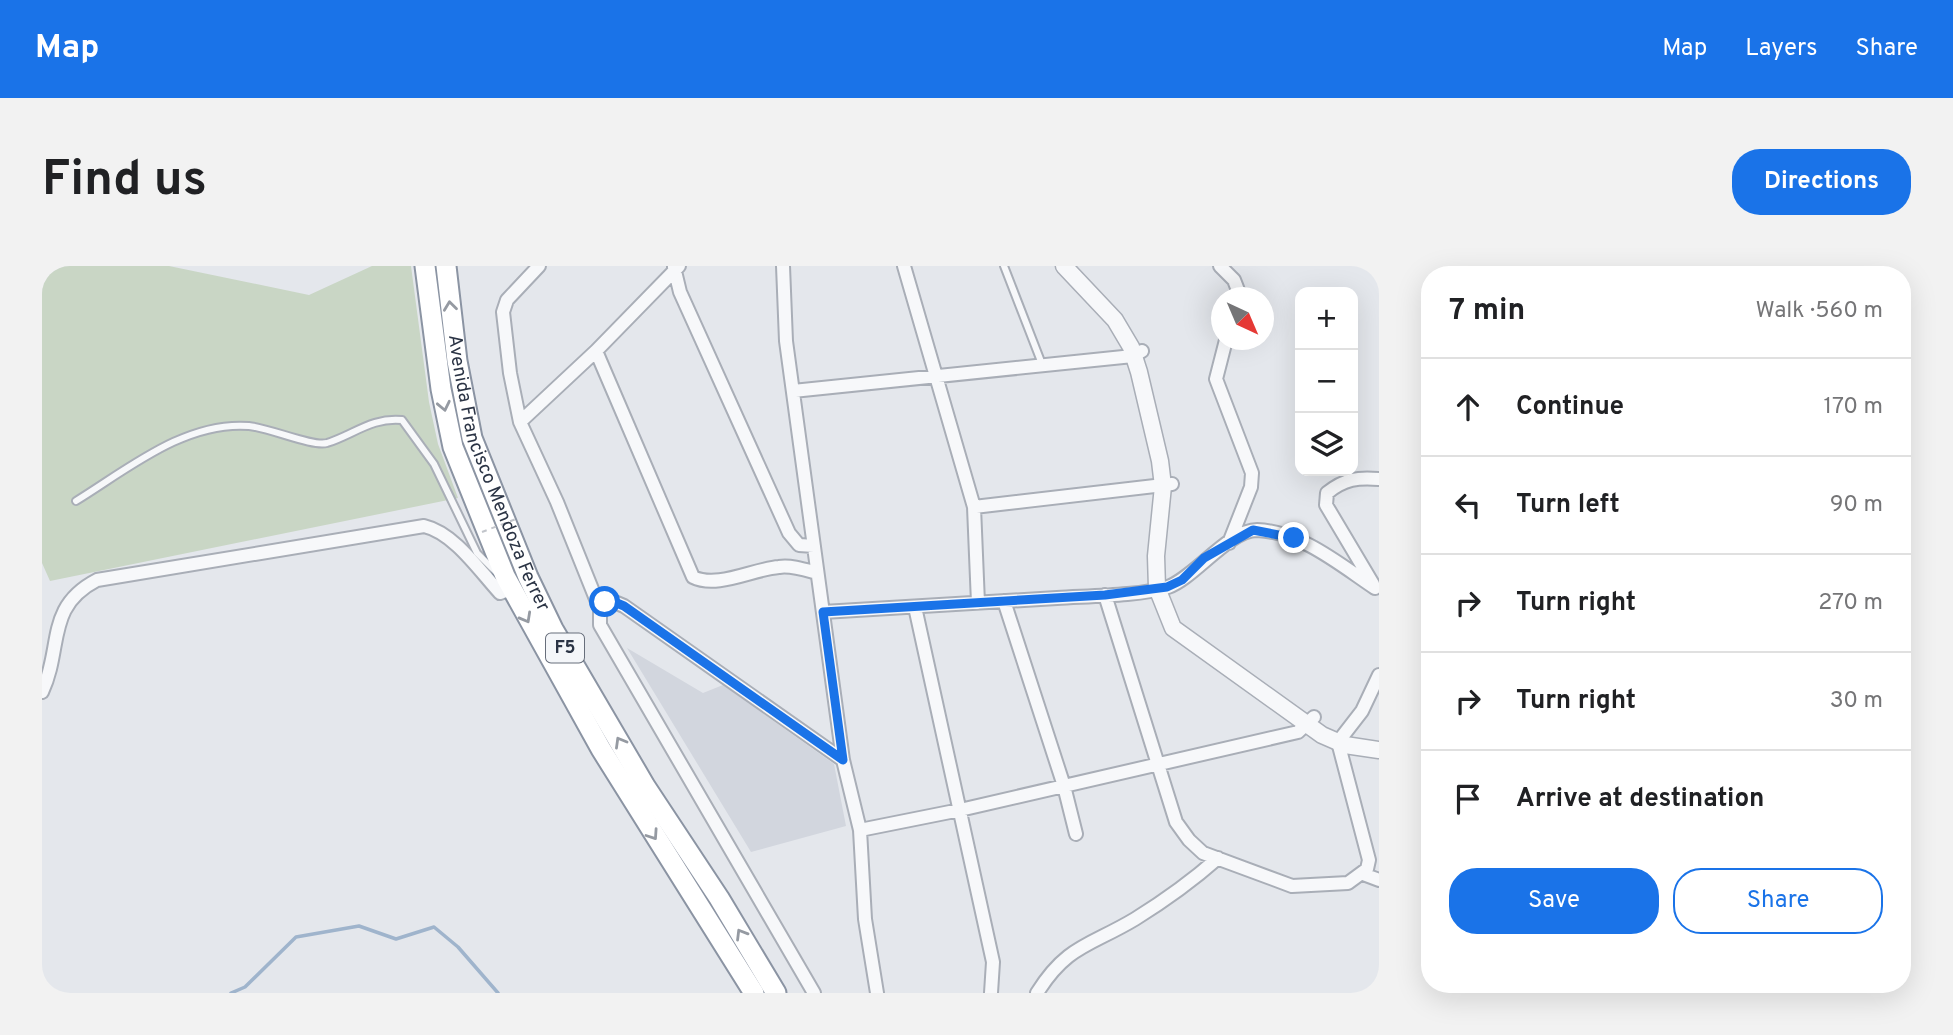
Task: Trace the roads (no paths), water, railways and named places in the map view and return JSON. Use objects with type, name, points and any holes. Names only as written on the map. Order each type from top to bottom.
[{"type":"highway","name":"Avenida Francisco Mendoza Ferrer","points":[[425,266],[441,388],[453,447],[508,583],[640,815],[755,981],[776,993]]},
{"type":"highway","name":"Avenida Francisco Mendoza Ferrer","points":[[446,266],[459,374],[472,438],[528,577],[553,629],[755,981]]},
{"type":"highway","points":[[508,583],[528,577]]},
{"type":"street","points":[[539,266],[507,300],[503,312],[520,422],[557,502],[600,609],[600,625],[814,993]]},
{"type":"street","points":[[783,266],[786,341],[843,760],[860,830],[865,919],[877,993]]},
{"type":"street","points":[[904,266],[974,507],[978,603]]},
{"type":"street","points":[[1064,266],[1108,311],[1138,354]]},
{"type":"street","points":[[1078,266],[1123,314],[1170,460],[1162,588],[1181,622],[1311,720],[1340,738],[1379,750]]},
{"type":"street","points":[[1220,266],[1234,280],[1237,287]]},
{"type":"street","points":[[520,422],[596,351],[676,267]]},
{"type":"street","points":[[676,267],[680,292],[789,533],[799,545],[814,546]]},
{"type":"street","points":[[1223,350],[1216,379],[1252,473],[1251,487],[1229,543]]},
{"type":"street","points":[[596,351],[693,577],[702,582],[782,566],[817,573]]},
{"type":"street","points":[[793,391],[1138,354]]},
{"type":"street","points":[[1377,591],[1326,505],[1327,492],[1350,478],[1379,479]]},
{"type":"street","points":[[974,507],[1167,485]]},
{"type":"street","points":[[42,692],[50,675],[55,634],[61,614],[79,589],[97,580],[424,526],[438,529],[500,593],[508,583]]},
{"type":"street","points":[[823,612],[1105,595],[1162,588],[1253,530],[1283,535],[1318,549],[1377,591]]},
{"type":"street","points":[[1105,595],[1176,822],[1203,853],[1292,886],[1336,886],[1348,883],[1363,874],[1374,860],[1340,738]]},
{"type":"street","points":[[600,609],[605,602],[612,601],[624,606],[843,760]]},
{"type":"street","points":[[1004,601],[1076,834]]},
{"type":"street","points":[[915,607],[993,962],[991,993]]},
{"type":"street","points":[[1340,738],[1362,711],[1379,675]]},
{"type":"street","points":[[860,830],[960,810],[1298,732],[1311,720]]},
{"type":"street","points":[[1340,738],[1379,740]]},
{"type":"street","points":[[1037,993],[1052,969],[1066,955],[1133,920],[1191,882],[1218,858]]},
{"type":"street","points":[[1363,874],[1379,880]]},
{"type":"lane","points":[[1004,266],[1043,366]]},
{"type":"lane","points":[[76,501],[159,450],[224,426],[279,431],[316,444],[327,443],[363,426],[388,419],[402,420],[434,464],[477,553],[491,570],[508,583]]},
{"type":"waterway","points":[[231,993],[245,987],[296,937],[359,926],[396,939],[434,927],[458,947],[498,993]]}]
